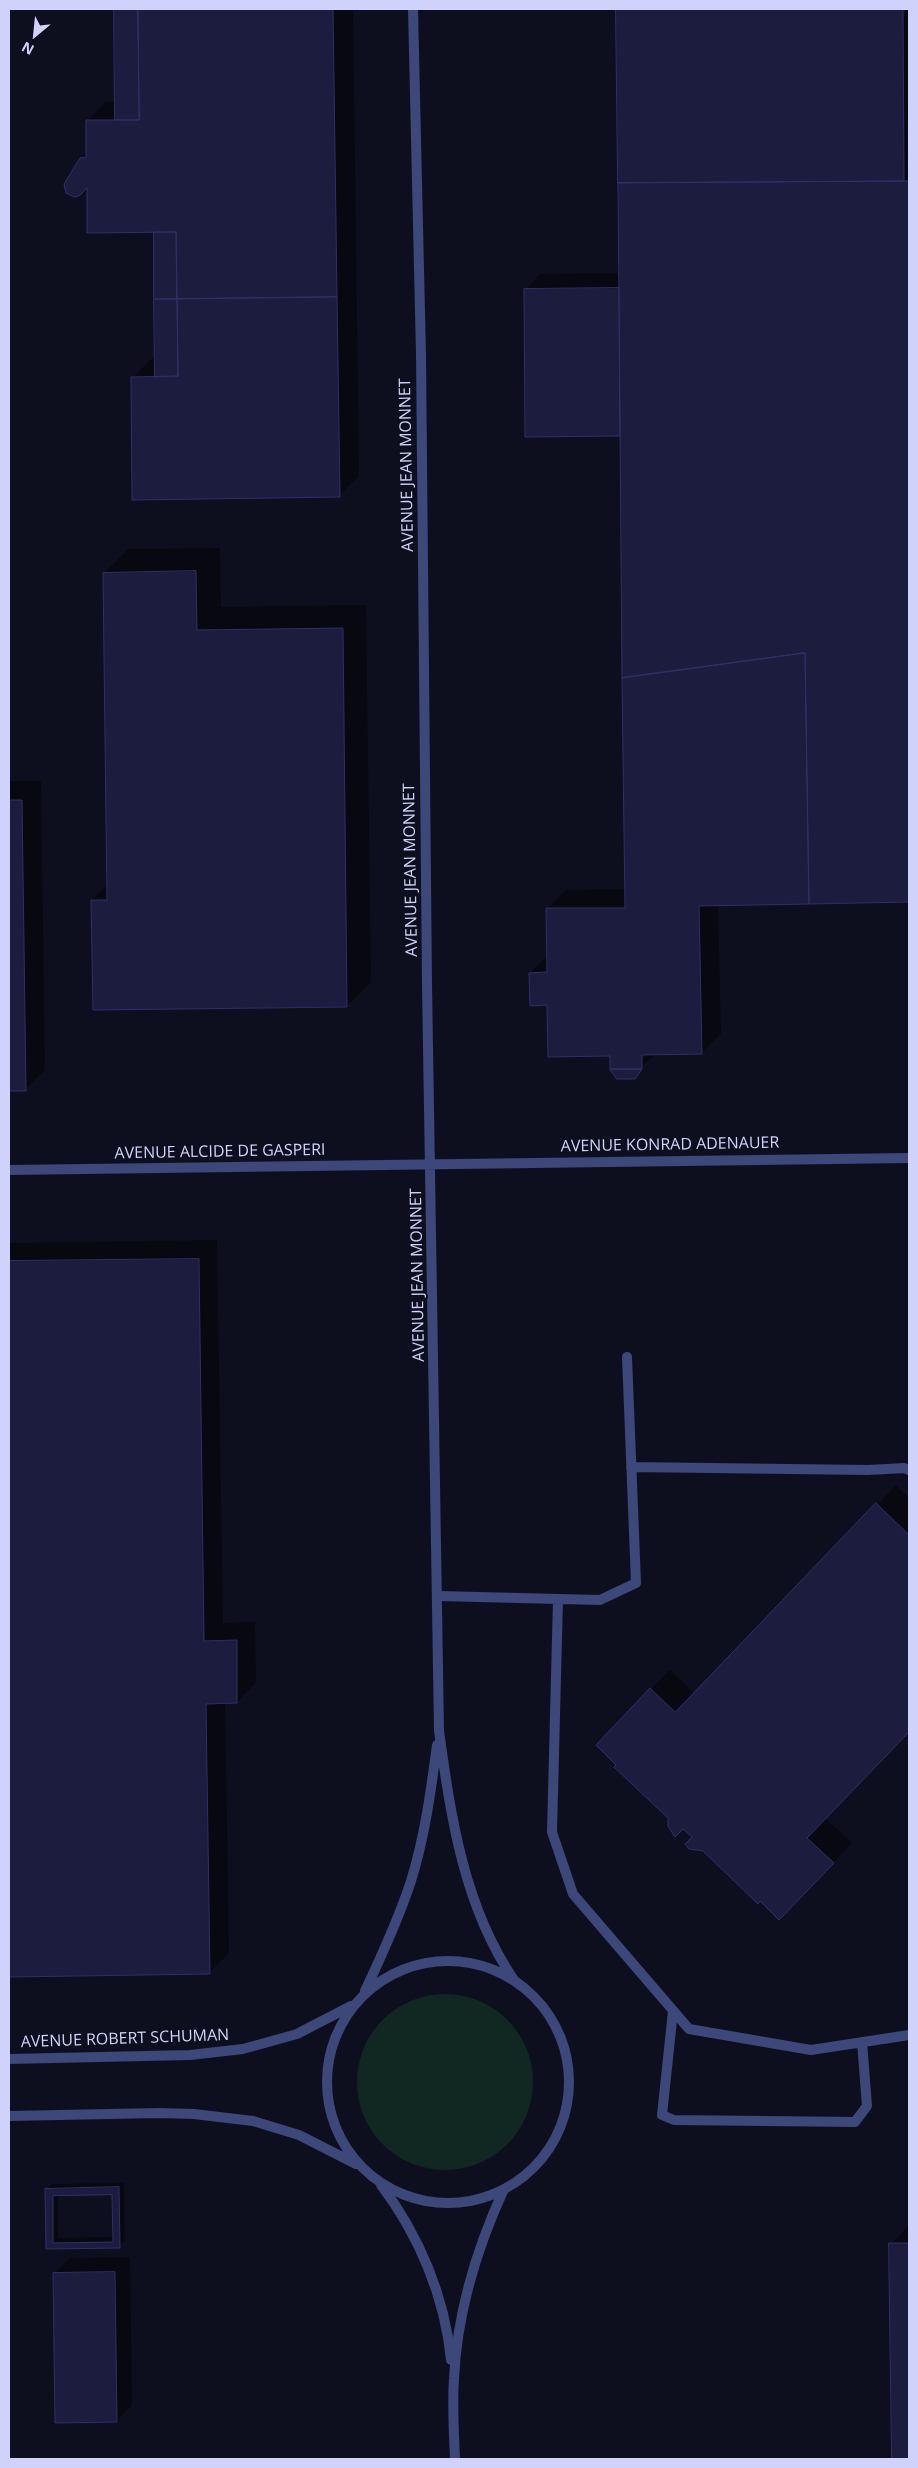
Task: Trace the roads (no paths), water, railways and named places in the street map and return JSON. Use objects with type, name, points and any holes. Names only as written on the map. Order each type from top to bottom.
[{"type":"street","name":"AVENUE JEAN MONNET","points":[[413,9],[420,345],[427,984],[432,1163],[439,1731],[450,1806],[466,1874],[496,1953],[514,1980]]},
{"type":"street","name":"AVENUE KONRAD ADENAUER","points":[[432,1163],[909,1158]]},
{"type":"street","name":"AVENUE ALCIDE DE GASPERI","points":[[9,1170],[432,1163]]},
{"type":"street","points":[[438,1596],[600,1600],[636,1583],[627,1357]]},
{"type":"street","points":[[631,1467],[868,1470],[904,1468],[909,1470]]},
{"type":"street","points":[[558,1599],[552,1832],[573,1894],[689,2029],[811,2050],[909,2035]]},
{"type":"street","name":"AVENUE JEAN MONNET","points":[[364,1994],[392,1931],[411,1881],[429,1804],[439,1731]]},
{"type":"street","points":[[431,1961],[453,1961],[474,1964],[495,1970],[514,1980],[532,1994],[546,2010],[557,2029],[566,2055],[569,2088],[565,2115],[552,2146],[530,2171],[504,2190],[483,2198],[439,2203],[406,2196],[377,2180],[361,2166],[347,2149],[336,2130],[330,2108],[327,2086],[328,2065],[333,2043],[342,2022],[354,2005],[380,1980],[399,1971],[431,1961]]},
{"type":"street","name":"AVENUE ROBERT SCHUMAN","points":[[9,2059],[190,2055],[243,2049],[297,2034],[354,2005]]},
{"type":"street","points":[[673,2010],[662,2115],[674,2120],[855,2122],[867,2106],[862,2042]]},
{"type":"street","points":[[9,2116],[159,2113],[194,2114],[253,2121],[299,2135],[361,2166]]},
{"type":"street","points":[[377,2180],[403,2216],[423,2255],[445,2324],[454,2381]]},
{"type":"street","points":[[455,2459],[454,2381],[461,2322],[468,2285],[484,2234],[504,2190]]}]
